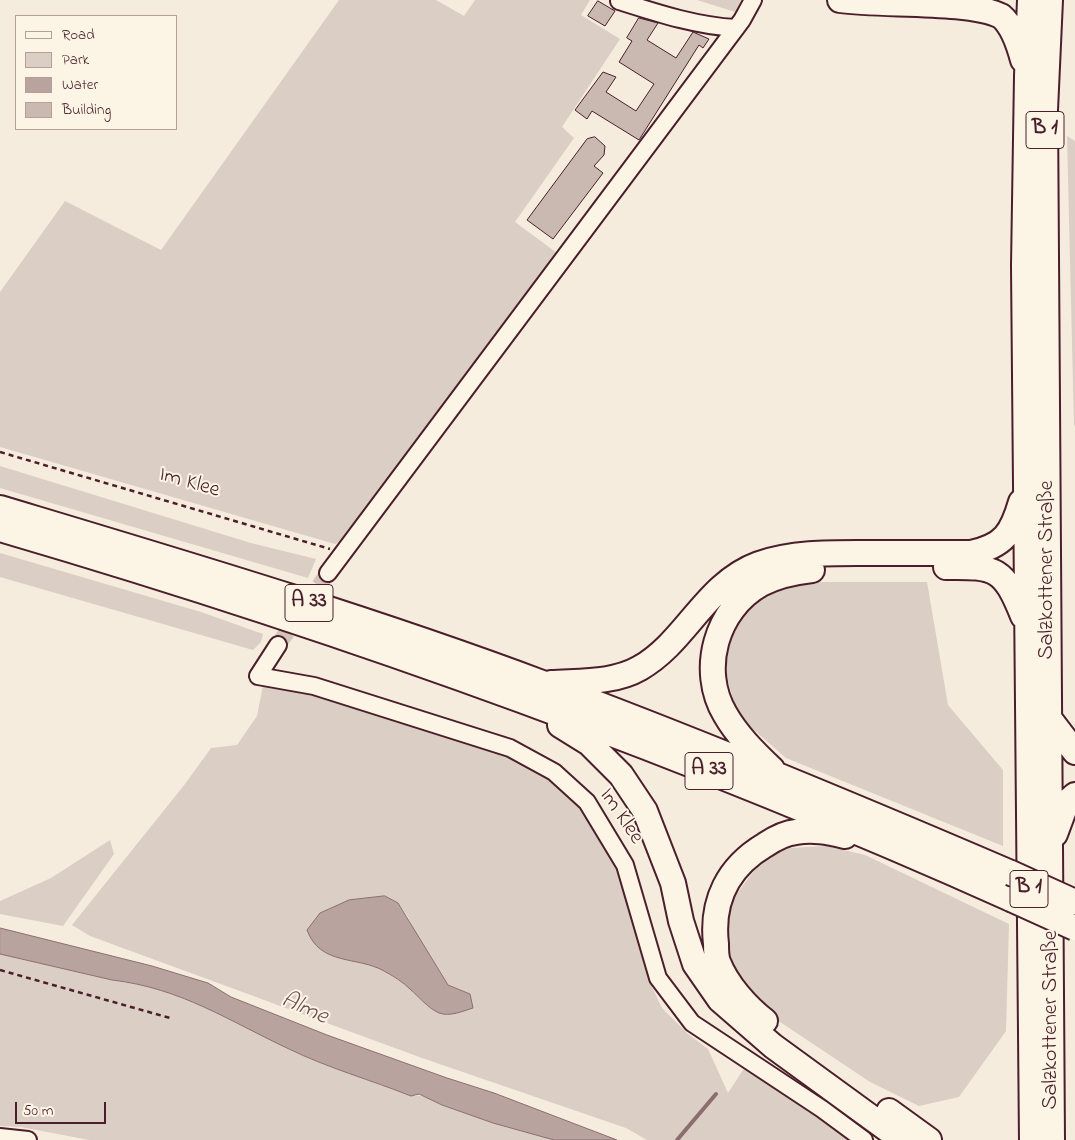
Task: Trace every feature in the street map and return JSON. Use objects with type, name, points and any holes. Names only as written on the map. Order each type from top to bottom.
[{"type":"highway","points":[[840,0],[957,1],[986,7],[1006,21],[1013,32],[1027,76]]},
{"type":"highway","name":"Salzkottener Straße","points":[[1028,1135],[1024,266],[1030,0]]},
{"type":"highway","name":"Salzkottener Straße","points":[[1050,0],[1045,110],[1052,1140]]},
{"type":"highway","points":[[545,684],[608,679],[638,669],[658,656],[702,604],[734,576],[758,564],[784,557],[814,553],[971,553],[984,550],[999,543],[1011,531],[1026,481]]},
{"type":"highway","name":"A 33","points":[[0,508],[284,594],[545,684],[780,777],[1011,873],[1075,902]]},
{"type":"highway","name":"A 33","points":[[0,529],[318,627],[516,697],[773,796],[900,849],[1075,928]]},
{"type":"highway","points":[[780,777],[741,738],[724,712],[714,685],[711,661],[716,639],[727,616],[743,597],[760,585],[785,574],[815,570],[968,567],[985,569],[997,573],[1009,584],[1027,625]]},
{"type":"highway","points":[[516,697],[589,743],[621,775],[645,811],[661,848],[695,964],[720,1000],[773,1046],[902,1140]]},
{"type":"highway","points":[[1048,718],[1075,752]]},
{"type":"highway","points":[[1051,850],[1059,820],[1067,802],[1075,794]]},
{"type":"highway","points":[[900,849],[817,830],[794,832],[774,840],[737,866],[724,886],[716,910],[714,926],[718,962],[730,982],[753,1011],[929,1140]]},
{"type":"street","points":[[328,573],[341,552],[736,28],[753,0]]},
{"type":"street","points":[[619,2],[675,18],[718,27],[736,28]]},
{"type":"street","name":"Im Klee","points":[[278,645],[258,676],[314,686],[510,748],[554,772],[587,802],[625,865],[658,978],[692,1023],[822,1109],[864,1140]]},
{"type":"street","points":[[0,1137],[28,1140]]},
{"type":"path","name":"Im Klee","points":[[0,452],[341,552]]},
{"type":"path","points":[[0,970],[170,1018]]},
{"type":"green space","points":[[339,0],[436,0],[464,16],[475,0],[590,0],[581,15],[620,39],[562,127],[574,138],[515,222],[557,253],[352,534],[335,544],[0,447],[0,292],[65,201],[161,250]]},
{"type":"green space","points":[[697,0],[741,0],[735,12]]},
{"type":"green space","points":[[1067,136],[1075,141],[1075,426],[1074,425]]},
{"type":"green space","points":[[0,466],[251,543],[316,559],[308,578],[0,488]]},
{"type":"green space","points":[[0,553],[201,612],[263,634],[261,642],[253,650],[0,577]]},
{"type":"green space","points":[[804,582],[927,582],[948,705],[1003,770],[1003,846],[786,758],[738,716],[723,663],[735,623],[766,595]]},
{"type":"green space","points":[[263,686],[310,692],[508,756],[551,777],[584,807],[612,854],[649,981],[662,1008],[688,1034],[708,1049],[728,1093],[745,1067],[857,1140],[647,1140],[626,1128],[422,1058],[90,936],[72,925],[185,784],[211,748],[237,745],[257,716]],"holes":[[[385,896],[398,903],[408,917],[421,944],[448,985],[470,994],[422,1001],[409,987],[382,970]]]},
{"type":"green space","points":[[110,840],[114,854],[63,926],[0,914],[0,901],[51,878]]},
{"type":"green space","points":[[826,846],[865,855],[1009,924],[1006,1031],[959,1097],[919,1106],[870,1082],[771,1016],[735,975],[725,949],[724,911],[765,856],[790,848]]},
{"type":"green space","points":[[0,954],[160,990],[204,1007],[289,1049],[334,1068],[411,1096],[426,1097],[447,1107],[554,1140],[89,1140],[21,1127],[0,1126]]},
{"type":"water","points":[[385,896],[398,903],[448,985],[470,994],[473,1008],[452,1014],[439,1013],[404,984],[374,966],[330,955],[313,941],[307,930],[320,913],[349,900]]},
{"type":"water","points":[[0,928],[152,966],[208,983],[231,997],[327,1035],[494,1093],[617,1140],[554,1140],[493,1123],[442,1105],[419,1094],[411,1096],[304,1056],[204,1007],[160,990],[0,954]]},
{"type":"building","points":[[598,1],[615,11],[605,26],[588,16]]},
{"type":"building","points":[[639,18],[658,23],[647,40],[676,58],[693,32],[709,39],[703,48],[699,45],[639,140],[592,111],[587,119],[575,110],[603,72],[616,77],[606,92],[636,111],[654,84],[619,62],[632,41],[627,38]]},
{"type":"building","points":[[595,137],[605,146],[604,155],[594,166],[603,173],[553,239],[527,220],[587,139]]},
{"type":"waterway","points":[[677,1140],[716,1094]]},
{"type":"tunnel","points":[[278,645],[328,573]]},
{"type":"water label","name":"Alme","points":[[304,1010]]}]
